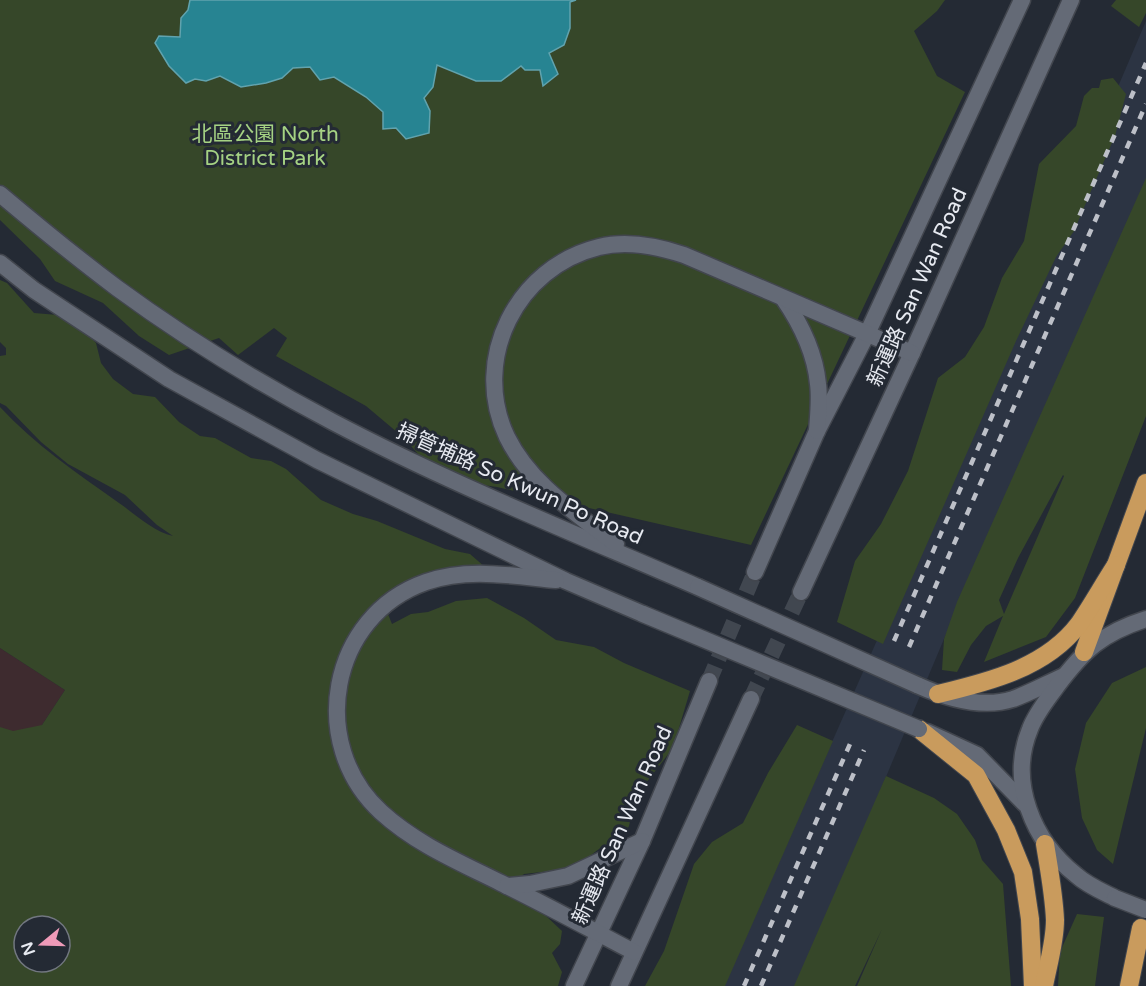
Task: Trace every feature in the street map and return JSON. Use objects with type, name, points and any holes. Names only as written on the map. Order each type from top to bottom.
[{"type":"highway","points":[[1084,652],[1146,483]]},
{"type":"highway","points":[[938,694],[977,685],[1014,672],[1043,656],[1078,625],[1116,566]]},
{"type":"highway","points":[[920,729],[976,775],[1006,830],[1023,872],[1030,919],[1033,986]]},
{"type":"highway","points":[[1044,986],[1055,921],[1045,844]]},
{"type":"highway","points":[[1129,986],[1142,928]]},
{"type":"main road","name":"新運路 San Wan Road","points":[[755,572],[818,431],[867,334],[1022,0]]},
{"type":"main road","name":"新運路 San Wan Road","points":[[801,592],[912,353],[1071,0]]},
{"type":"main road","name":"掃管埔路 So Kwun Po Road","points":[[0,194],[117,288],[234,365],[333,422],[423,467],[938,694],[989,703],[1012,699],[1065,675]]},
{"type":"main road","points":[[636,560],[549,492],[519,459],[498,412],[495,370],[504,329],[522,296],[535,282],[564,260],[601,247],[621,244],[662,248],[684,255],[912,353]]},
{"type":"main road","points":[[0,263],[34,290],[169,379],[317,460],[566,581],[977,755],[1026,805],[1045,844],[1076,875],[1115,898],[1146,910]]},
{"type":"main road","points":[[783,297],[807,339],[814,362],[818,384],[818,431]]},
{"type":"main road","points":[[566,581],[464,574],[445,576],[416,586],[393,599],[364,627],[347,656],[340,684],[336,716],[338,737],[344,759],[366,796],[388,818],[414,838],[634,952]]},
{"type":"main road","points":[[1026,805],[1022,771],[1024,750],[1030,729],[1040,709],[1084,652],[1104,636],[1126,625],[1146,619]]},
{"type":"main road","name":"新運路 San Wan Road","points":[[574,986],[642,841],[709,681]]},
{"type":"main road","points":[[619,986],[751,699]]},
{"type":"main road","points":[[506,886],[530,884],[568,876],[642,841]]},
{"type":"shaded area","points":[[1146,21],[1146,187],[944,639],[819,936],[796,986],[724,986],[1017,324]]},
{"type":"shaded area","points":[[0,648],[65,690],[0,789]]},
{"type":"green space","name":"北區公園 North District Park","points":[[0,0],[945,0],[937,11],[914,31],[937,76],[965,92],[751,545],[497,487],[440,479],[404,438],[366,406],[276,356],[287,338],[274,328],[238,355],[219,338],[169,355],[139,336],[103,303],[55,281],[40,259],[0,220]]},
{"type":"green space","points":[[1116,0],[1146,0],[1146,13],[1139,27],[1111,6]]},
{"type":"green space","points":[[1113,78],[1126,94],[1115,136],[1074,231],[1056,257],[1016,341],[883,644],[837,622],[855,561],[881,524],[908,471],[938,378],[965,357],[984,327],[1002,278],[1024,241],[1039,164],[1076,126],[1084,96],[1092,88],[1099,88],[1101,80]]},
{"type":"green space","points":[[1146,178],[1146,416],[1075,598],[1046,637],[984,662],[1003,616],[986,626],[971,645],[957,672],[942,670],[944,639],[957,602]],"holes":[[[1064,476],[1004,614],[999,600],[1018,558]]]},
{"type":"green space","points":[[0,280],[7,283],[34,313],[58,315],[78,324],[96,343],[101,363],[113,379],[133,394],[155,397],[179,422],[200,436],[215,438],[251,458],[271,461],[286,469],[321,500],[353,514],[377,521],[445,549],[470,554],[493,574],[489,583],[450,581],[408,595],[388,614],[392,624],[411,614],[428,612],[456,601],[487,598],[524,618],[556,640],[594,647],[624,663],[690,691],[673,748],[636,796],[629,826],[619,845],[600,849],[583,861],[570,866],[524,874],[515,882],[512,897],[545,915],[562,931],[560,944],[552,953],[562,972],[558,986],[0,986],[0,727],[13,731],[42,725],[65,690],[0,648],[0,407],[27,434],[72,469],[152,527],[173,536],[157,525],[125,495],[68,464],[0,403],[0,356],[6,355],[6,348],[0,342]]},
{"type":"green space","points":[[1146,667],[1146,728],[1113,864],[1097,850],[1082,818],[1075,769],[1086,723],[1112,683]]},
{"type":"green space","points":[[797,725],[833,741],[725,986],[645,986],[664,951],[694,864],[712,842],[743,823],[768,773]]},
{"type":"green space","points":[[886,776],[934,798],[957,814],[975,840],[982,860],[1003,884],[1011,986],[857,986],[882,929],[855,986],[794,986]]},
{"type":"green space","points":[[1077,914],[1104,917],[1095,986],[1058,986],[1060,952]]},
{"type":"water","points":[[190,0],[576,0],[570,2],[570,28],[564,45],[549,53],[558,74],[543,86],[540,70],[525,70],[521,66],[501,81],[476,81],[437,65],[433,87],[424,98],[430,111],[429,133],[406,139],[396,128],[383,129],[383,112],[366,97],[334,77],[320,80],[310,67],[293,68],[282,78],[241,87],[220,76],[206,81],[195,79],[186,83],[169,66],[155,43],[159,36],[180,37],[181,18],[188,10]]},
{"type":"tunnel","points":[[709,681],[755,572]]},
{"type":"tunnel","points":[[751,699],[801,592]]},
{"type":"railway","points":[[894,641],[1146,63]]},
{"type":"railway","points":[[909,647],[1146,104]]},
{"type":"railway","points":[[744,986],[850,744]]},
{"type":"railway","points":[[761,986],[864,750]]}]
